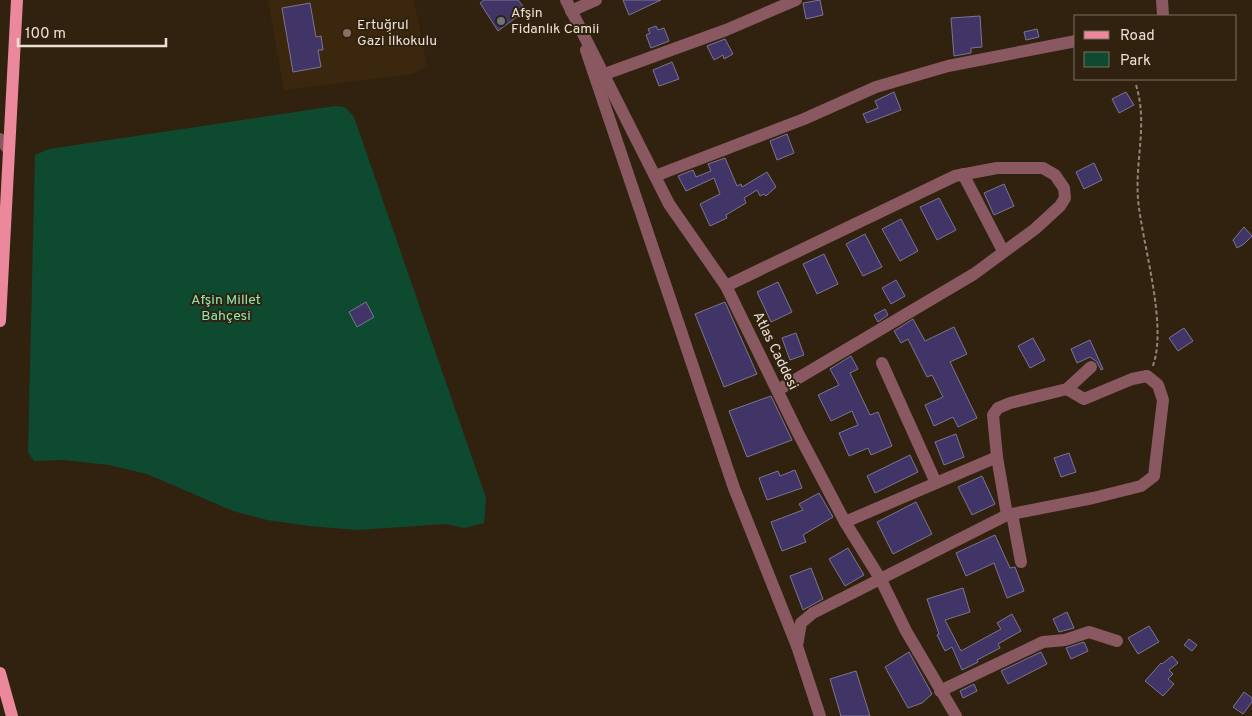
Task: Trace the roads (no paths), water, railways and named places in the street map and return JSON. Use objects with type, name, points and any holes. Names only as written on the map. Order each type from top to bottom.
[{"type":"main road","points":[[0,321],[1,272],[17,0]]},
{"type":"main road","points":[[0,675],[12,716]]},
{"type":"street","points":[[569,6],[596,0]]},
{"type":"street","points":[[605,74],[726,30],[796,0]]},
{"type":"street","points":[[1162,0],[1163,15]]},
{"type":"street","name":"Atlas Caddesi","points":[[569,6],[669,204],[726,286],[798,433],[845,522],[881,580],[940,691],[956,716]]},
{"type":"street","points":[[587,41],[586,52],[592,72],[734,488],[797,646],[820,716]]},
{"type":"street","points":[[655,176],[804,119],[876,87],[948,66],[1074,41]]},
{"type":"street","points":[[0,139],[8,150]]},
{"type":"street","points":[[726,286],[927,188],[963,174],[997,168],[1043,168],[1055,175],[1064,188],[1064,198],[1060,206],[1035,229],[974,274],[778,390]]},
{"type":"street","points":[[963,174],[1003,251]]},
{"type":"street","points":[[882,363],[936,483]]},
{"type":"street","points":[[1021,562],[997,457],[993,416],[998,408],[1067,388],[1091,367]]},
{"type":"street","points":[[797,646],[801,623],[813,613],[1010,514],[1093,498],[1141,486],[1154,476],[1163,400],[1158,385],[1147,376],[1132,379],[1084,399],[1067,388]]},
{"type":"street","points":[[845,522],[997,457]]},
{"type":"street","points":[[940,691],[1043,642],[1065,640],[1089,632],[1117,641]]},
{"type":"place","name":"Afşin Fidanlık Camii","points":[[501,21]]},
{"type":"place","name":"Ertuğrul Gazi İlkokulu","points":[[347,33]]},
{"type":"park label","name":"Afşin Millet Bahçesi","points":[[226,308]]}]
